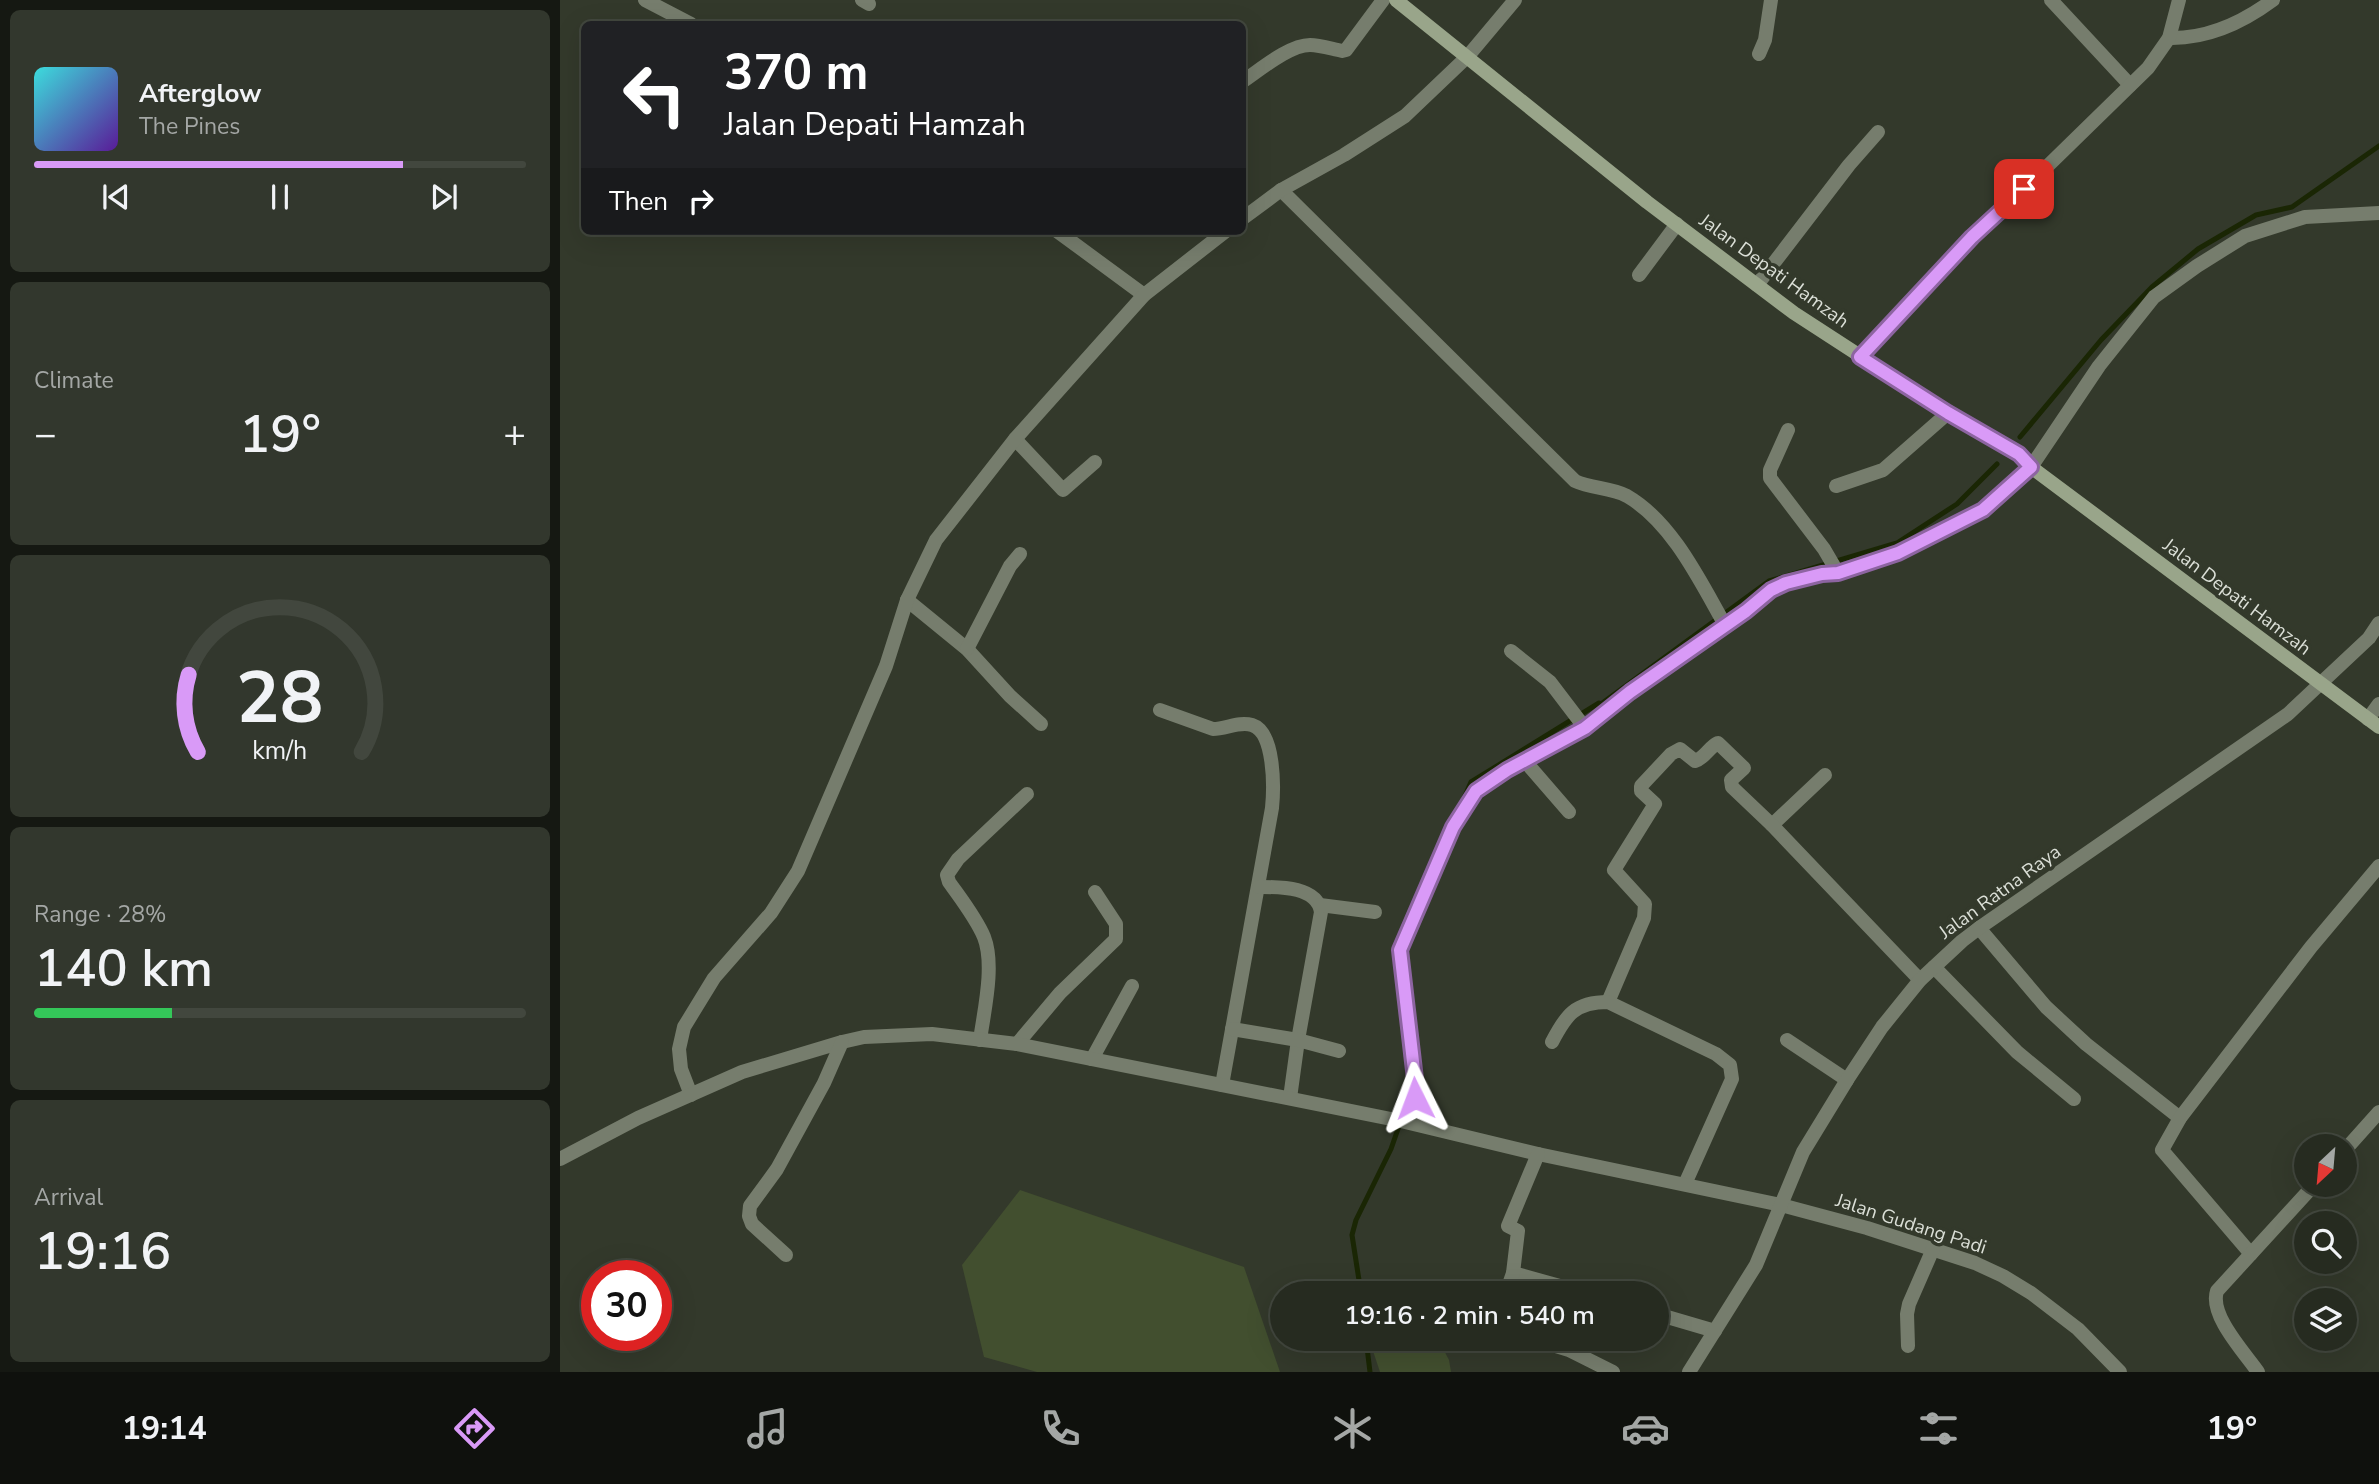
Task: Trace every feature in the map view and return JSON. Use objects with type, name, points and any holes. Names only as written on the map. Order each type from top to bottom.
[{"type":"main road","name":"Jalan Depati Hamzah","points":[[1396,0],[1677,224],[1794,313],[1948,413],[2019,454],[2031,467],[2373,723]]},
{"type":"street","points":[[645,0],[685,21]]},
{"type":"street","points":[[1246,79],[1302,45],[1313,44],[1346,50],[1383,0]]},
{"type":"street","points":[[1246,216],[1281,190],[1391,127],[1468,56],[1515,0]]},
{"type":"street","points":[[1759,54],[1765,40],[1771,0]]},
{"type":"street","points":[[2051,0],[2130,85]]},
{"type":"street","points":[[1860,357],[1972,237],[2148,68],[2169,38],[2179,0]]},
{"type":"street","points":[[2169,38],[2208,35],[2273,0]]},
{"type":"street","points":[[1757,285],[1849,165],[1878,132]]},
{"type":"street","points":[[1281,190],[1575,481],[1609,489],[1627,497],[1649,513],[1670,534],[1723,622]]},
{"type":"street","points":[[1406,1122],[1415,1079],[1400,950],[1453,827],[1476,791],[1630,692],[1723,622],[1771,590],[1786,583],[1898,553],[1983,510],[2031,467],[2099,366],[2154,297],[2197,266],[2245,236],[2305,217],[2379,213]]},
{"type":"street","points":[[1639,275],[1677,224]]},
{"type":"street","points":[[1062,235],[1144,295]]},
{"type":"street","points":[[691,1095],[681,1069],[679,1049],[684,1027],[714,978],[771,914],[797,872],[887,666],[906,600],[941,532],[1016,439],[1144,295],[1221,235]]},
{"type":"street","points":[[1836,486],[1883,470],[1948,413]]},
{"type":"street","points":[[1788,430],[1770,470],[1770,478],[1836,569]]},
{"type":"street","points":[[1016,439],[1063,490],[1095,462]]},
{"type":"street","points":[[967,649],[1010,566],[1020,554]]},
{"type":"street","points":[[906,600],[967,649],[1026,711],[1041,723]]},
{"type":"street","name":"Jalan Ratna Raya","points":[[1689,1372],[1756,1265],[1803,1152],[1882,1027],[1920,980],[1979,928],[2288,714],[2369,638],[2379,623]]},
{"type":"street","points":[[1511,651],[1543,676],[1581,724]]},
{"type":"street","points":[[2373,723],[2379,704]]},
{"type":"street","points":[[1160,710],[1213,729],[1239,724],[1251,725],[1266,737],[1273,795],[1259,887],[1222,1085]]},
{"type":"street","points":[[1608,1002],[1644,918],[1645,904],[1614,870],[1656,804],[1641,791],[1641,786],[1671,754],[1680,749],[1695,761],[1712,745],[1718,743],[1744,768],[1731,780],[1732,787],[1772,825],[1920,980]]},
{"type":"street","points":[[1524,760],[1569,812]]},
{"type":"street","points":[[1772,825],[1825,775]]},
{"type":"street","points":[[979,1040],[985,1006],[988,950],[984,937],[948,882],[947,875],[958,859],[1027,794]]},
{"type":"street","points":[[2251,1254],[2162,1150],[2180,1118],[2311,947],[2379,866]]},
{"type":"street","points":[[1259,887],[1293,890],[1315,898],[1320,905],[1290,1098]]},
{"type":"street","points":[[1017,1044],[1059,993],[1116,939],[1116,924],[1095,891]]},
{"type":"street","points":[[1320,905],[1375,912]]},
{"type":"street","points":[[1979,928],[2046,1007],[2086,1044],[2180,1118]]},
{"type":"street","points":[[1934,967],[2017,1052],[2074,1099]]},
{"type":"street","points":[[1092,1059],[1132,986]]},
{"type":"street","points":[[1552,1042],[1564,1018],[1591,1002],[1608,1002],[1716,1054],[1730,1065],[1732,1079],[1685,1184]]},
{"type":"street","points":[[1232,1029],[1298,1040],[1339,1051]]},
{"type":"street","name":"Jalan Gudang Padi","points":[[562,1156],[638,1118],[742,1072],[842,1042],[864,1037],[932,1034],[1017,1044],[1406,1122],[1538,1154],[1781,1205],[1867,1228],[1975,1263],[2031,1293],[2078,1329],[2120,1372]]},
{"type":"street","points":[[1787,1040],[1847,1080]]},
{"type":"street","points":[[786,1255],[752,1224],[750,1206],[777,1169],[824,1083],[842,1042]]},
{"type":"street","points":[[2357,1137],[2379,1112]]},
{"type":"street","points":[[1510,1281],[1518,1231],[1508,1226],[1538,1154]]},
{"type":"street","points":[[2258,1372],[2218,1313],[2214,1300],[2217,1291],[2303,1197]]},
{"type":"street","points":[[1908,1346],[1909,1304],[1933,1249]]},
{"type":"street","points":[[1513,1273],[1542,1281]]},
{"type":"street","points":[[1669,1318],[1715,1331]]},
{"type":"street","points":[[1571,1351],[1613,1372]]},
{"type":"green space","points":[[1020,1190],[1244,1267],[1270,1343],[1270,1351],[1273,1351],[1280,1372],[1037,1372],[984,1357],[962,1265]]},
{"type":"green space","points":[[1373,1351],[1444,1351],[1451,1372],[1380,1372]]},
{"type":"waterway","points":[[2020,437],[2101,340],[2152,287],[2198,249],[2256,215],[2292,207],[2379,146]]},
{"type":"waterway","points":[[1464,798],[1471,782],[1601,704],[1769,581],[1897,543],[1957,504],[1997,464]]},
{"type":"waterway","points":[[1359,1281],[1352,1235],[1356,1220],[1391,1149],[1407,1103]]},
{"type":"waterway","points":[[1367,1351],[1370,1372]]},
{"type":"route","points":[[1415,1098],[1400,950],[1453,827],[1476,791],[1507,770],[1585,728],[1771,590],[1809,576],[1838,573],[1898,553],[1983,510],[2031,467],[2019,454],[1860,357],[1921,289],[2024,189]]}]
